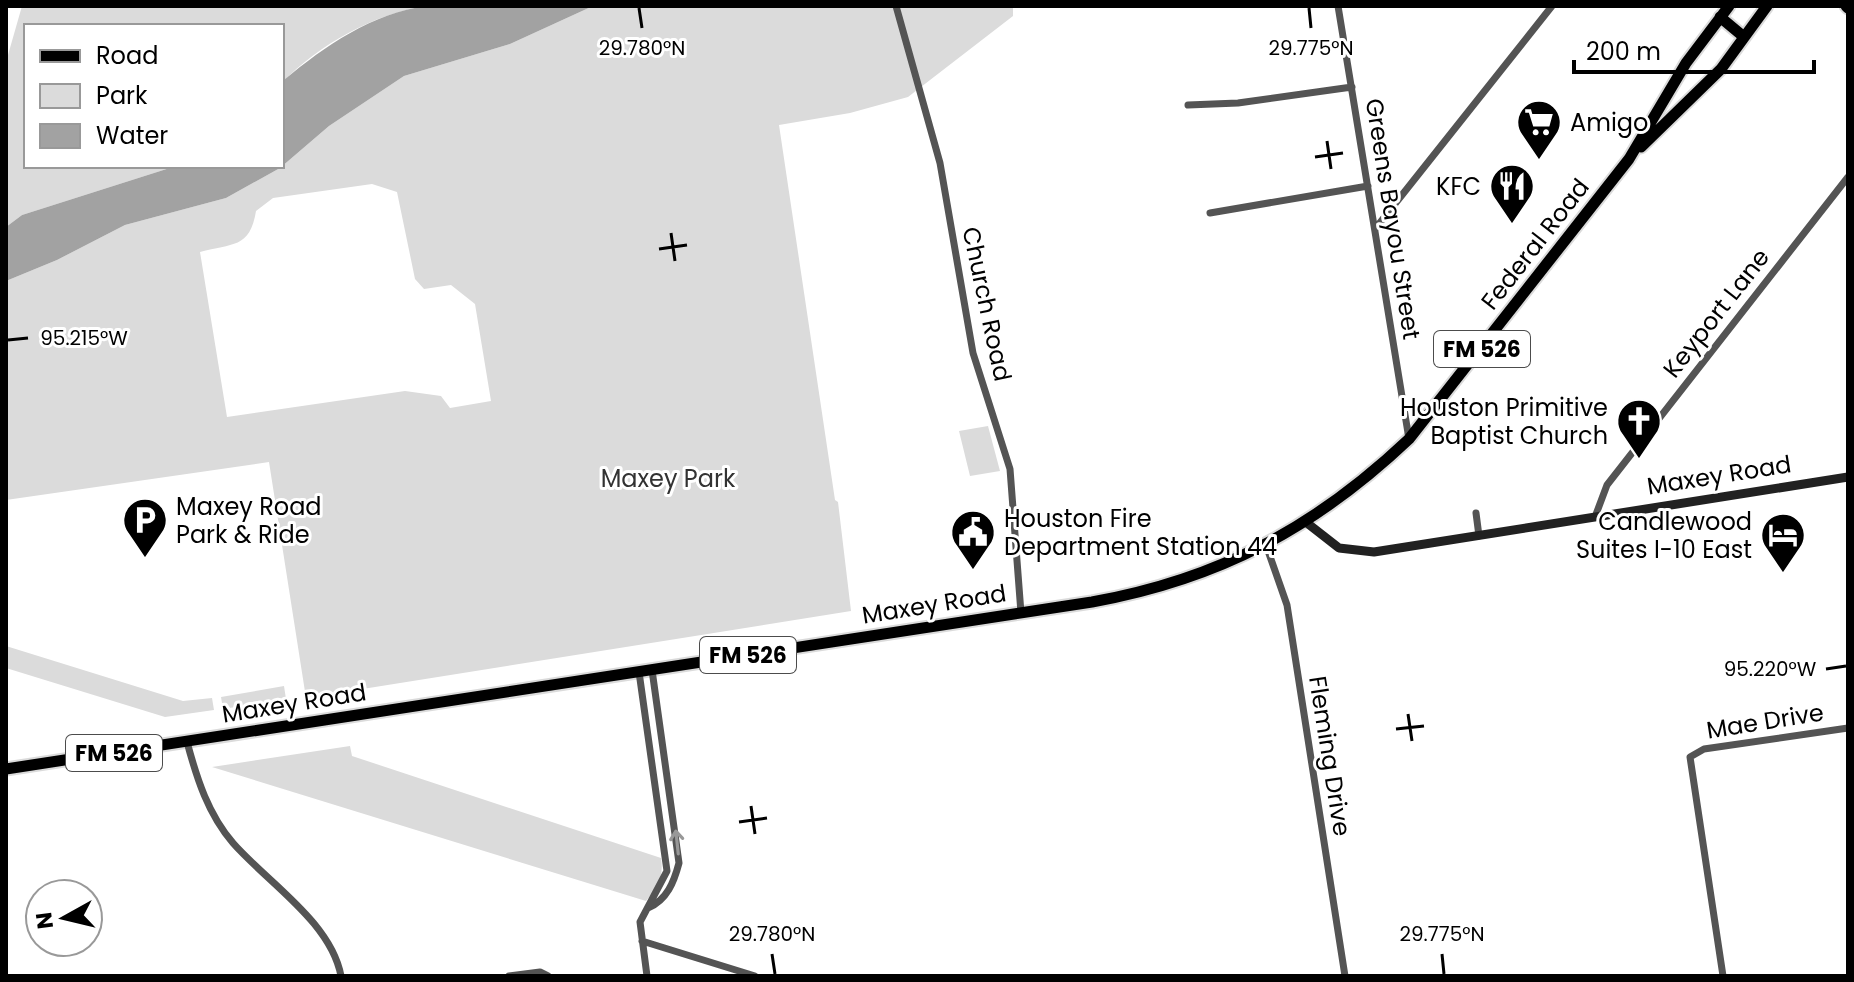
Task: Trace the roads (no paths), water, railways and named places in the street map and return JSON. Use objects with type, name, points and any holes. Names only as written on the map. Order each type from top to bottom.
[{"type":"main road","name":"Federal Road","points":[[1307,523],[1370,476],[1409,439],[1629,159],[1669,91],[1729,6]]},
{"type":"main road","name":"Federal Road","points":[[1629,159],[1721,69],[1767,6]]},
{"type":"main road","points":[[1720,17],[1744,37]]},
{"type":"main road","points":[[1669,91],[1686,105]]},
{"type":"main road","name":"Maxey Road","points":[[6,769],[1145,592],[1190,578],[1266,545],[1307,523]]},
{"type":"street","name":"Church Road","points":[[896,6],[940,163],[973,353],[1010,469],[1021,613]]},
{"type":"street","name":"Greens Bayou Street","points":[[1338,6],[1409,439]]},
{"type":"street","points":[[1375,229],[1552,6]]},
{"type":"street","points":[[1188,105],[1238,103],[1352,87]]},
{"type":"street","name":"Keyport Lane","points":[[1595,517],[1607,485],[1848,177]]},
{"type":"street","points":[[1210,213],[1368,186]]},
{"type":"street","name":"Maxey Road","points":[[1307,523],[1339,548],[1364,553],[1848,477]]},
{"type":"street","points":[[1476,513],[1479,536]]},
{"type":"street","name":"Fleming Drive","points":[[1266,545],[1287,605],[1345,976]]},
{"type":"street","points":[[648,908],[658,904],[671,887],[679,863],[652,670]]},
{"type":"street","points":[[639,672],[667,871],[640,922],[647,976]]},
{"type":"street","name":"Mae Drive","points":[[1723,976],[1690,757],[1704,749],[1848,728]]},
{"type":"street","points":[[187,742],[196,777],[214,818],[231,841],[314,927],[338,961],[341,976]]},
{"type":"street","points":[[653,766],[666,764]]},
{"type":"street","points":[[642,941],[755,976]]},
{"type":"street","points":[[509,976],[540,972],[548,976]]},
{"type":"water","points":[[427,6],[593,6],[510,44],[404,76],[329,126],[284,165],[284,80],[350,33],[407,10]]},
{"type":"water","points":[[170,168],[280,168],[226,198],[125,225],[57,260],[6,281],[6,227],[22,215]]},
{"type":"place","name":"Amigo","points":[[1539,161]]},
{"type":"place","name":"KFC","points":[[1512,225]]},
{"type":"place","name":"Houston Primitive Baptist Church","points":[[1639,460]]},
{"type":"place","name":"Maxey Road Park & Ride","points":[[145,559]]},
{"type":"place","name":"Houston Fire Department Station 44","points":[[973,571]]},
{"type":"place","name":"Candlewood Suites I-10 East","points":[[1783,574]]},
{"type":"park label","name":"Maxey Park","points":[[668,478]]}]
